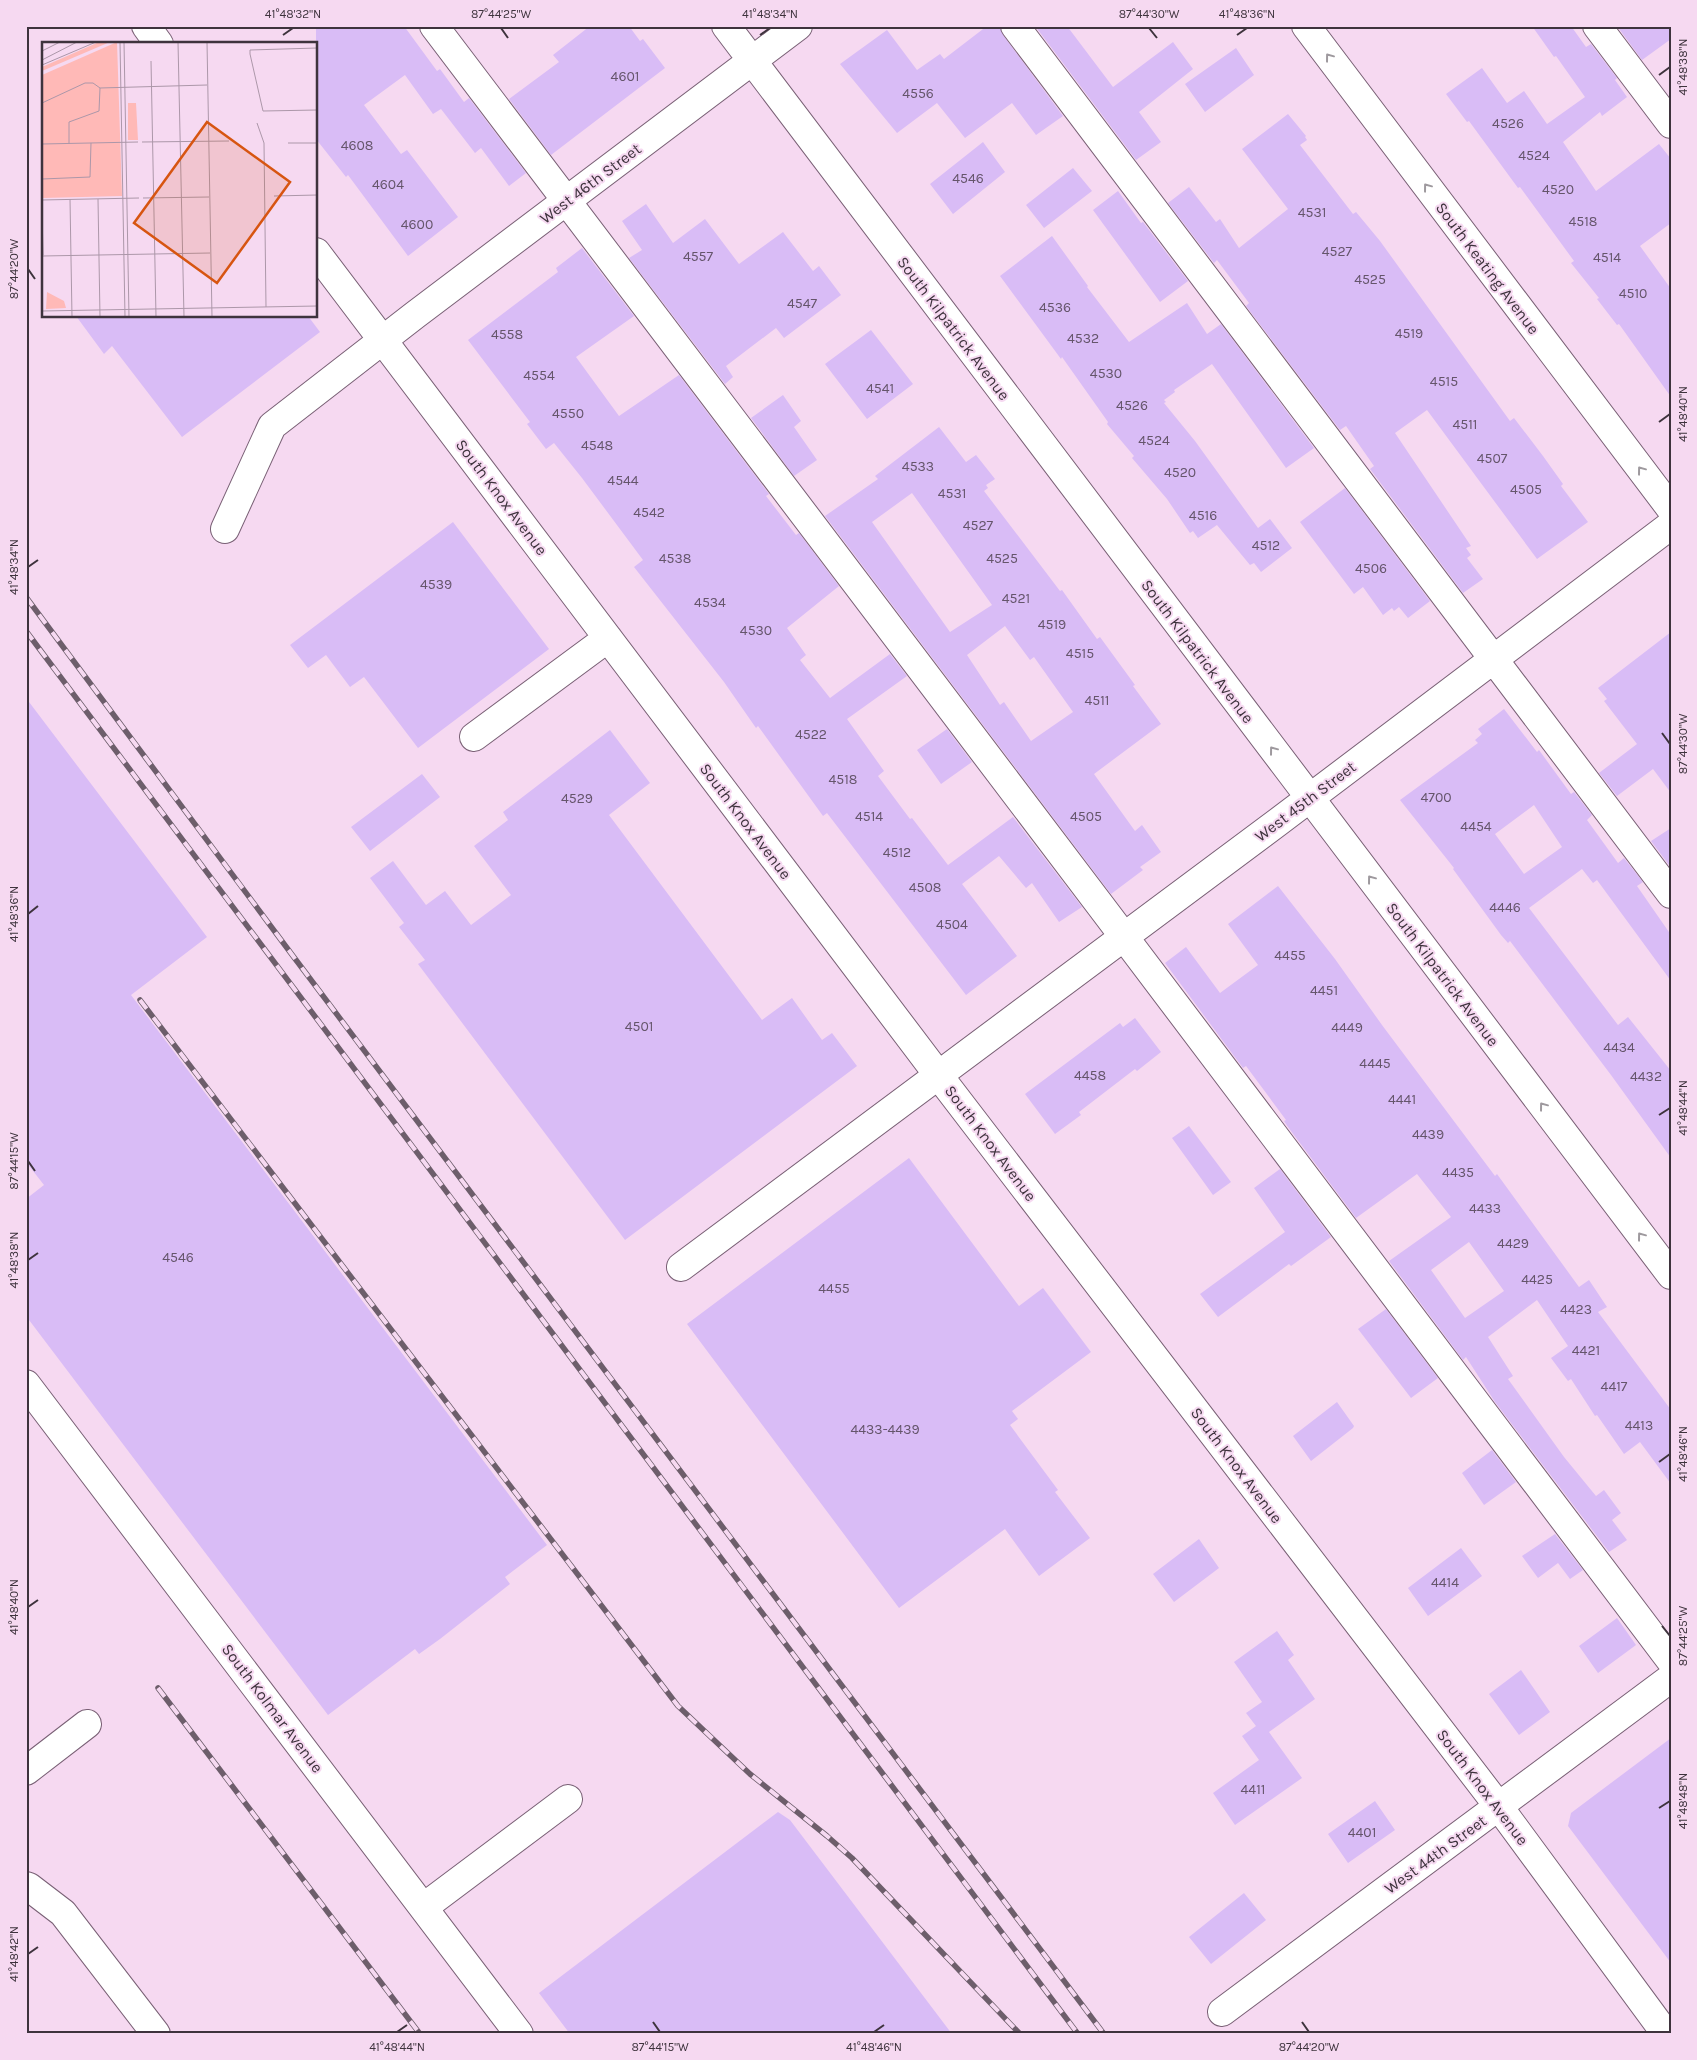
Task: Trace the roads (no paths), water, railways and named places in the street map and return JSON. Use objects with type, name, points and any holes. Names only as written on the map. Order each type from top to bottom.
[{"type":"street","points":[[146,26],[158,42]]},
{"type":"street","points":[[434,26],[1671,1661]]},
{"type":"street","name":"South Kilpatrick Avenue","points":[[726,26],[1671,1275]]},
{"type":"street","name":"West 46th Street","points":[[225,529],[272,426],[382,340],[798,26]]},
{"type":"street","points":[[1015,26],[1671,894]]},
{"type":"street","name":"South Keating Avenue","points":[[1306,26],[1671,509]]},
{"type":"street","points":[[1597,26],[1671,124]]},
{"type":"street","name":"South Knox Avenue","points":[[318,255],[939,1076],[1499,1807],[1666,2034]]},
{"type":"street","name":"West 45th Street","points":[[681,1267],[939,1076],[1671,525]]},
{"type":"street","points":[[474,737],[608,638]]},
{"type":"street","name":"South Kolmar Avenue","points":[[26,1384],[519,2034]]},
{"type":"street","name":"West 44th Street","points":[[1222,2012],[1671,1678]]},
{"type":"street","points":[[26,1771],[87,1724]]},
{"type":"street","points":[[424,1907],[568,1799]]},
{"type":"street","points":[[26,1886],[63,1913],[156,2034]]},
{"type":"railway","points":[[26,597],[293,956],[1104,2034]]},
{"type":"railway","points":[[26,631],[1078,2034]]},
{"type":"railway","points":[[140,1000],[678,1706],[750,1774],[852,1858],[1020,2034]]},
{"type":"railway","points":[[158,1688],[420,2034]]}]
